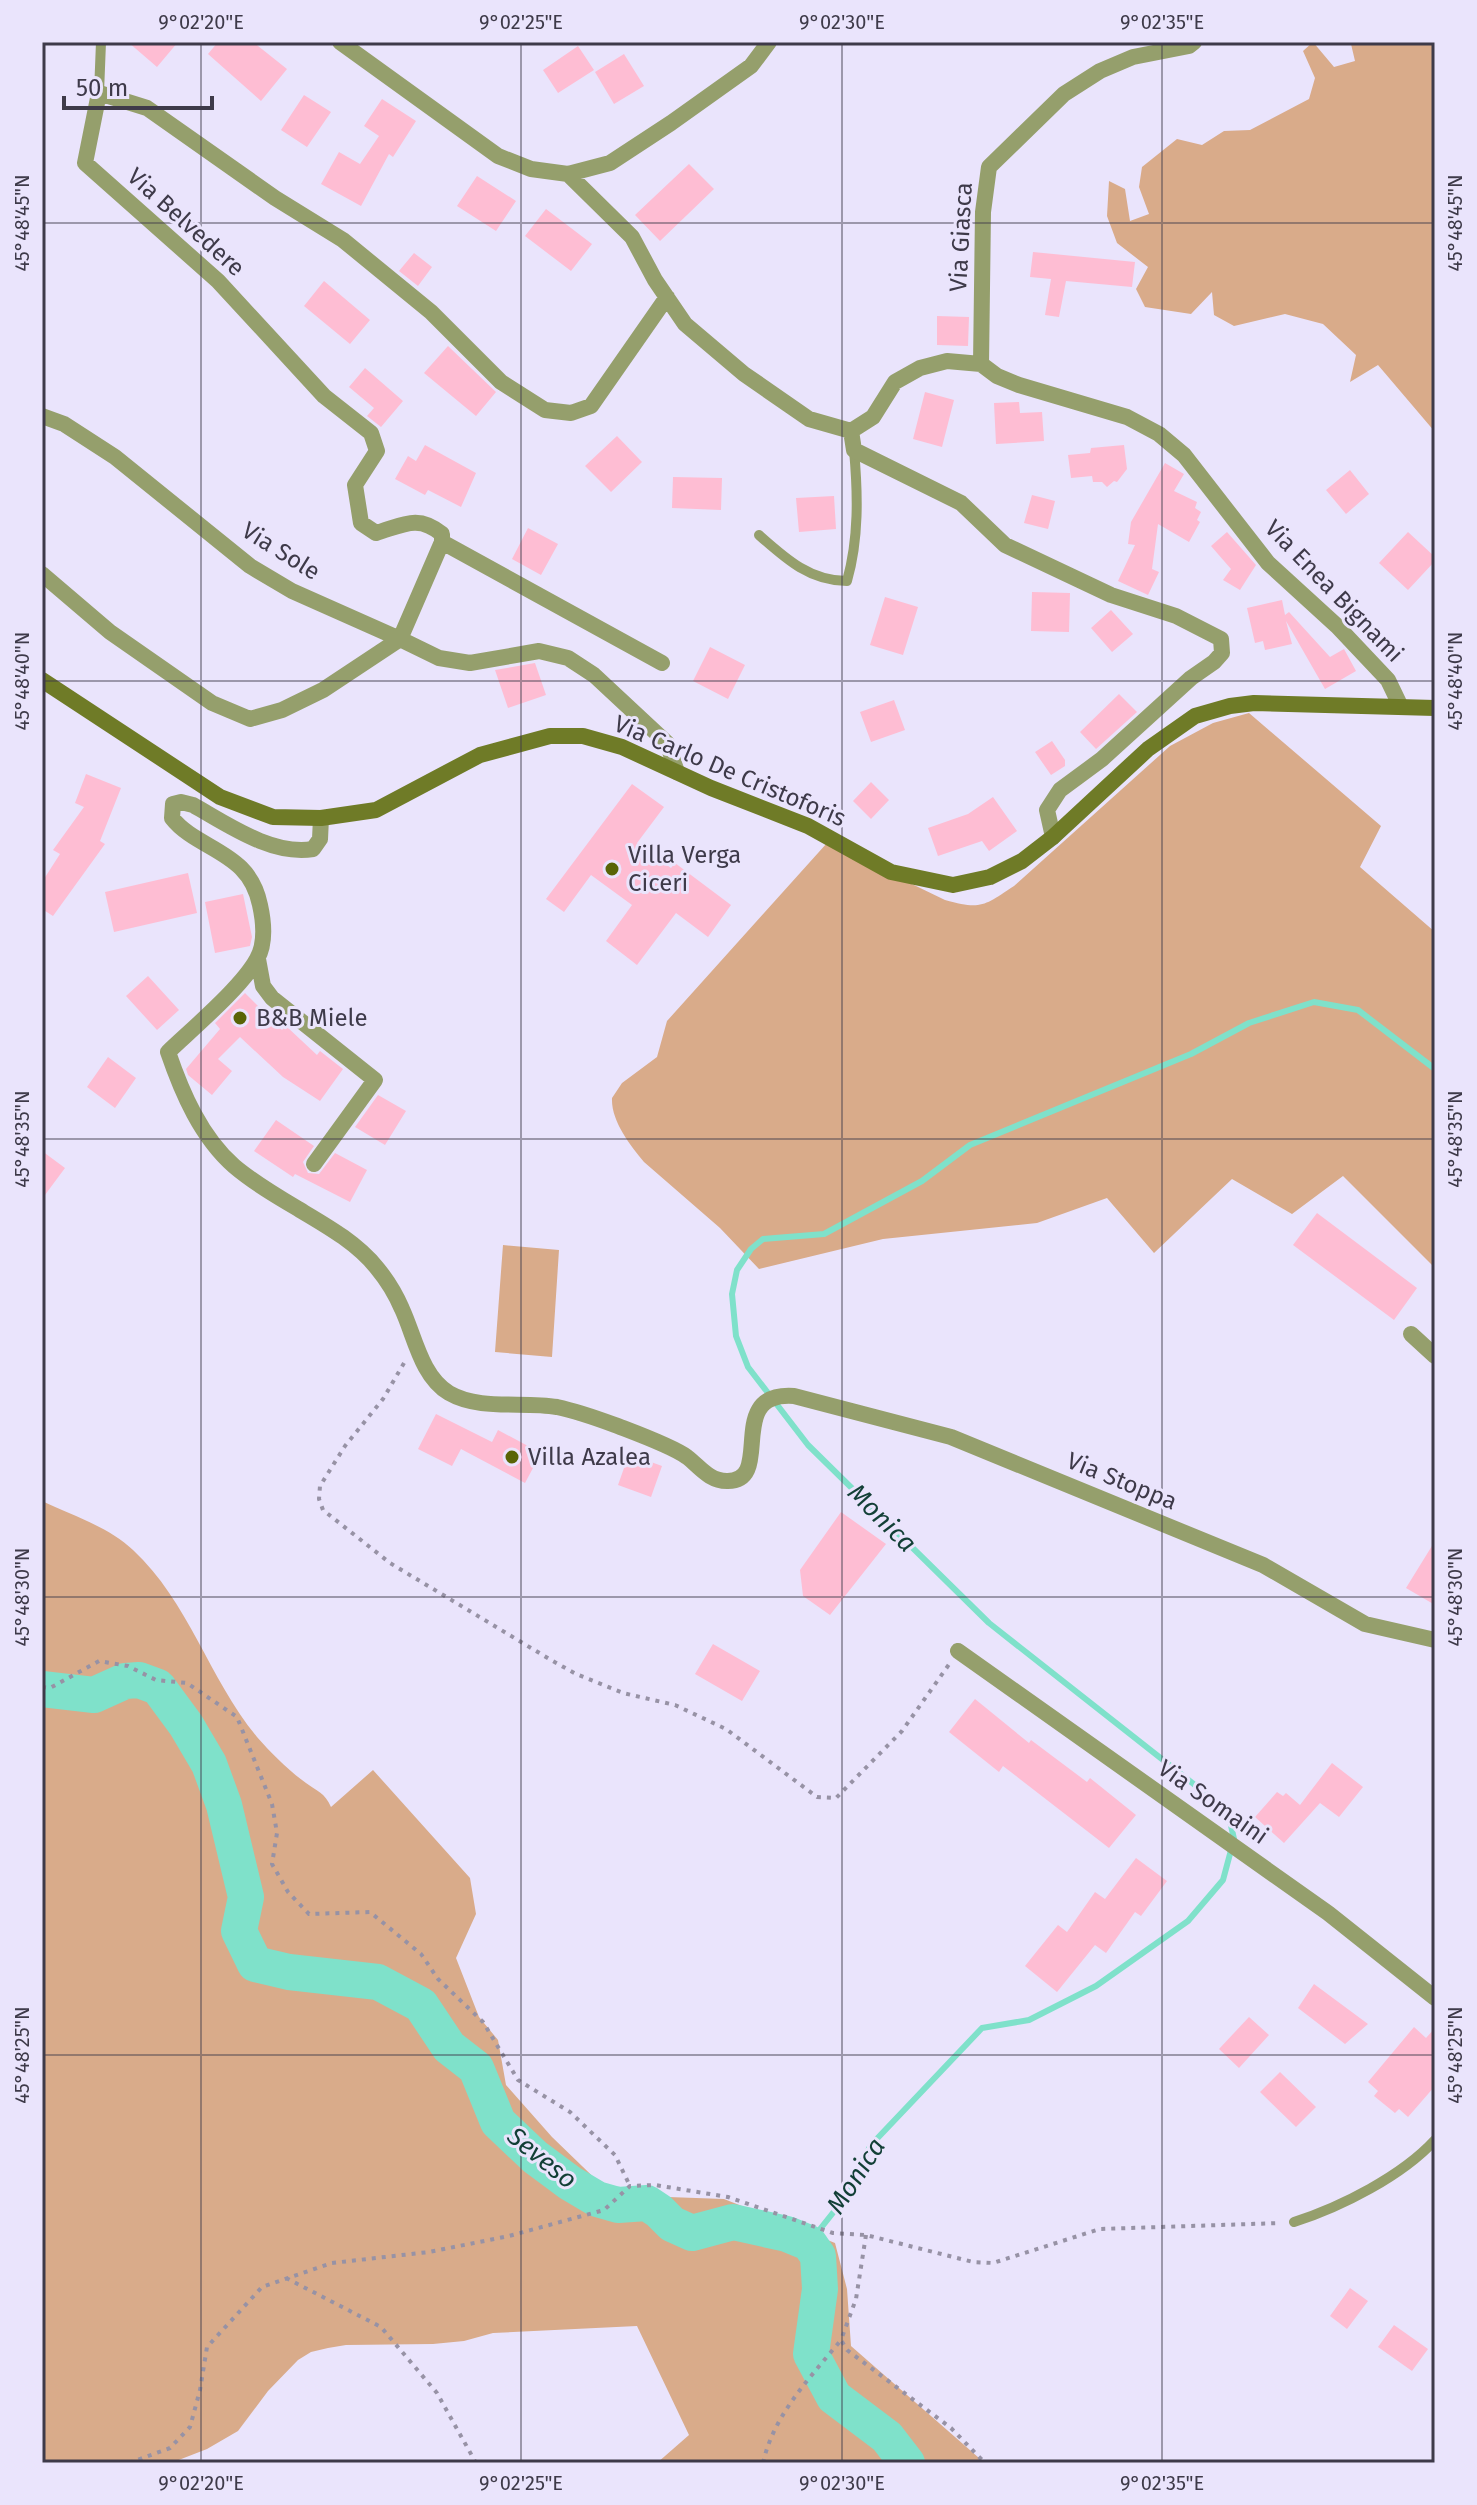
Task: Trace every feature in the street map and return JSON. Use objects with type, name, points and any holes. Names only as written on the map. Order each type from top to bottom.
[{"type":"main road","name":"Via Carlo De Cristoforis","points":[[42,680],[220,797],[273,817],[321,818],[376,810],[480,755],[550,736],[583,736],[622,747],[808,826],[891,872],[953,885],[990,877],[1022,861],[1053,837],[1148,749],[1195,716],[1254,703],[1435,708]]},
{"type":"street","points":[[340,42],[498,156],[531,169],[568,174],[610,163],[671,123],[751,66],[769,42]]},
{"type":"street","name":"Via Giasca","points":[[981,364],[983,212],[989,167],[1064,94],[1100,71],[1133,57],[1189,46],[1194,42]]},
{"type":"street","points":[[99,93],[147,108],[275,198],[343,240],[431,312],[501,382],[545,410],[571,413],[591,406],[667,297]]},
{"type":"street","name":"Via Belvedere","points":[[99,93],[85,163],[218,281],[324,396],[371,433],[377,451],[355,485],[361,523],[376,533],[405,522],[430,524],[442,534],[442,542]]},
{"type":"street","points":[[568,174],[632,237],[685,324],[744,374],[809,419],[851,431],[854,450],[961,503],[1005,545],[1111,595],[1176,616],[1221,639],[1222,653],[1214,662],[1191,678],[1102,759],[1060,790],[1047,810],[1053,837]]},
{"type":"street","name":"Via Enea Bignami","points":[[851,431],[873,417],[895,382],[920,368],[947,361],[981,364],[997,376],[1019,385],[1127,417],[1184,455],[1268,563],[1337,626],[1388,680],[1400,705]]},
{"type":"street","name":"Via Sole","points":[[42,416],[77,432],[115,457],[250,566],[292,591],[400,639]]},
{"type":"street","points":[[42,574],[110,632],[212,703],[250,719],[282,710],[323,690],[400,639],[442,542],[662,663]]},
{"type":"street","points":[[400,639],[439,658],[470,663],[539,651],[568,658],[594,675],[667,743],[677,772]]},
{"type":"street","points":[[321,818],[320,839],[313,849],[301,851],[285,849],[262,840],[193,805],[173,804],[172,818],[178,826],[231,860],[251,878],[257,892],[264,937],[258,959],[240,982],[168,1052],[178,1082],[206,1134],[234,1166],[340,1234],[376,1266],[403,1310],[416,1343]]},
{"type":"street","points":[[258,959],[263,986],[272,998],[375,1080],[314,1164]]},
{"type":"street","points":[[1411,1334],[1435,1356]]},
{"type":"street","name":"Via Stoppa","points":[[416,1343],[434,1378],[447,1391],[463,1399],[556,1407],[614,1425],[686,1456],[714,1479],[731,1482],[743,1475],[751,1463],[752,1420],[763,1406],[780,1395],[951,1437],[1263,1565],[1365,1624],[1435,1640]]},
{"type":"street","name":"Via Somaini","points":[[958,1651],[1328,1913],[1435,1998]]},
{"type":"lane","points":[[99,93],[101,42]]},
{"type":"lane","points":[[759,535],[785,558],[825,581],[847,581],[854,558],[858,492],[854,450]]},
{"type":"lane","points":[[1294,2222],[1316,2215],[1381,2182],[1420,2157],[1435,2140]]},
{"type":"path","points":[[416,1343],[383,1399],[345,1446],[320,1486],[319,1499],[323,1510],[390,1563],[564,1667],[623,1693],[695,1713],[726,1729],[817,1797],[836,1798],[902,1731],[958,1651]]},
{"type":"path","points":[[42,1687],[50,1688],[99,1661],[128,1666],[156,1680],[187,1683],[237,1717],[272,1804],[277,1833],[272,1864],[288,1892],[309,1914],[370,1912],[421,1954],[438,1979],[483,2022],[518,2080],[570,2112],[604,2144],[615,2155],[630,2186]]},
{"type":"path","points":[[129,2463],[170,2448],[190,2427],[207,2347],[262,2287],[332,2263],[429,2252],[509,2236],[604,2210],[630,2186],[655,2185],[728,2197],[833,2233],[866,2235],[973,2262],[993,2263],[1100,2229],[1294,2222]]},
{"type":"path","points":[[763,2463],[766,2447],[786,2407],[841,2340],[856,2299],[866,2235]]},
{"type":"path","points":[[285,2277],[381,2327],[437,2393],[476,2463]]},
{"type":"path","points":[[841,2340],[856,2358],[951,2428],[985,2463]]},
{"type":"shaded area","points":[[1313,42],[1334,67],[1355,61],[1351,44],[1347,42],[1435,42],[1435,432],[1378,365],[1350,382],[1356,355],[1323,324],[1285,314],[1234,326],[1214,315],[1212,292],[1191,314],[1145,307],[1136,289],[1148,267],[1117,243],[1107,216],[1109,181],[1125,189],[1130,221],[1149,214],[1139,187],[1142,167],[1177,139],[1202,145],[1224,131],[1250,130],[1309,99],[1315,78],[1303,51]]},
{"type":"shaded area","points":[[1249,713],[1381,826],[1360,867],[1435,932],[1435,1268],[1343,1176],[1292,1214],[1232,1179],[1154,1253],[1107,1198],[1037,1223],[883,1239],[759,1269],[720,1228],[644,1162],[627,1140],[618,1124],[612,1098],[622,1083],[657,1057],[667,1021],[827,843],[945,900],[967,905],[982,904],[1014,886],[1170,746],[1213,723]]},
{"type":"shaded area","points":[[503,1245],[559,1250],[552,1357],[495,1352]]},
{"type":"shaded area","points":[[42,1501],[101,1528],[133,1550],[169,1593],[225,1691],[257,1737],[286,1767],[323,1795],[331,1807],[373,1770],[470,1878],[476,1914],[456,1958],[479,2017],[498,2040],[506,2085],[552,2137],[612,2195],[724,2199],[835,2243],[847,2289],[851,2346],[981,2463],[657,2463],[689,2435],[637,2326],[493,2333],[464,2341],[433,2344],[328,2348],[311,2352],[298,2360],[268,2391],[238,2431],[207,2449],[171,2463],[42,2463]]},
{"type":"building","points":[[128,42],[178,42],[157,67]]},
{"type":"building","points":[[218,42],[253,42],[287,69],[261,101],[208,54]]},
{"type":"building","points":[[578,46],[594,70],[558,93],[543,70]]},
{"type":"building","points":[[624,54],[644,86],[614,104],[595,72]]},
{"type":"building","points":[[304,95],[331,112],[307,147],[281,130]]},
{"type":"building","points":[[382,99],[416,121],[393,157],[389,154],[361,206],[321,184],[339,152],[360,164],[379,136],[364,126]]},
{"type":"building","points":[[689,164],[714,189],[660,241],[635,215]]},
{"type":"building","points":[[477,176],[516,201],[496,231],[457,206]]},
{"type":"building","points":[[546,209],[592,244],[571,271],[525,236]]},
{"type":"building","points":[[1033,252],[1135,262],[1132,287],[1066,281],[1059,317],[1045,315],[1051,279],[1030,277]]},
{"type":"building","points":[[414,253],[432,267],[418,286],[399,271]]},
{"type":"building","points":[[324,281],[370,320],[350,344],[304,306]]},
{"type":"building","points":[[937,316],[969,317],[968,346],[937,345]]},
{"type":"building","points":[[448,346],[496,392],[476,416],[424,373]]},
{"type":"building","points":[[365,368],[403,401],[381,427],[367,416],[374,408],[349,387]]},
{"type":"building","points":[[925,392],[954,400],[942,447],[913,439]]},
{"type":"building","points":[[1019,402],[1020,413],[1042,412],[1044,441],[996,444],[994,403]]},
{"type":"building","points":[[617,436],[642,462],[611,492],[585,466]]},
{"type":"building","points":[[425,445],[476,473],[461,507],[428,490],[425,495],[395,479],[408,456],[416,461]]},
{"type":"building","points":[[1124,445],[1127,469],[1117,482],[1107,487],[1102,482],[1093,482],[1092,476],[1071,478],[1068,455],[1090,453],[1091,448]]},
{"type":"building","points":[[1165,463],[1184,474],[1174,491],[1197,502],[1195,508],[1201,512],[1197,520],[1200,522],[1189,542],[1158,524],[1152,569],[1159,572],[1148,595],[1118,581],[1135,545],[1128,544],[1131,522]]},
{"type":"building","points":[[1350,470],[1369,494],[1346,514],[1326,490]]},
{"type":"building","points":[[673,477],[722,478],[721,510],[672,508]]},
{"type":"building","points":[[1032,495],[1055,501],[1048,529],[1024,523]]},
{"type":"building","points":[[834,496],[836,529],[799,532],[796,498]]},
{"type":"building","points":[[528,528],[558,544],[541,575],[512,559]]},
{"type":"building","points":[[1227,532],[1256,565],[1240,590],[1223,580],[1231,569],[1211,546]]},
{"type":"building","points":[[1408,532],[1435,557],[1435,561],[1408,590],[1379,563]]},
{"type":"building","points":[[1032,592],[1070,593],[1069,632],[1031,631]]},
{"type":"building","points":[[885,597],[918,607],[903,655],[870,645]]},
{"type":"building","points":[[1282,600],[1285,615],[1289,612],[1330,657],[1344,649],[1356,671],[1325,689],[1286,621],[1292,644],[1265,650],[1263,641],[1255,643],[1247,608]]},
{"type":"building","points":[[1111,610],[1133,634],[1112,652],[1091,628]]},
{"type":"building","points":[[710,647],[745,665],[728,699],[693,681]]},
{"type":"building","points":[[535,663],[546,695],[508,708],[495,670]]},
{"type":"building","points":[[1119,694],[1137,712],[1096,749],[1080,732]]},
{"type":"building","points":[[894,700],[905,730],[871,742],[860,712]]},
{"type":"building","points":[[1052,741],[1065,760],[1065,766],[1051,775],[1035,752]]},
{"type":"building","points":[[86,774],[121,788],[100,841],[105,844],[53,916],[42,909],[42,882],[60,854],[53,850],[84,807],[75,803]]},
{"type":"building","points":[[871,782],[889,800],[871,819],[853,801]]},
{"type":"building","name":"Villa Verga Ciceri","points":[[632,784],[664,807],[637,843],[671,868],[675,863],[731,905],[708,937],[676,913],[637,965],[606,941],[632,905],[591,875],[564,912],[546,899]]},
{"type":"building","points":[[993,797],[1017,831],[989,851],[982,841],[938,856],[928,828],[968,814]]},
{"type":"building","points":[[188,873],[197,913],[114,932],[105,892]]},
{"type":"building","points":[[243,894],[252,937],[250,946],[215,953],[205,902]]},
{"type":"building","points":[[148,976],[179,1010],[157,1030],[126,996]]},
{"type":"building","points":[[245,993],[282,1030],[286,1026],[317,1055],[320,1051],[343,1069],[320,1101],[283,1077],[240,1037],[218,1059],[232,1071],[212,1095],[188,1075],[186,1069],[220,1029],[215,1023]]},
{"type":"building","points":[[108,1057],[136,1078],[115,1108],[87,1087]]},
{"type":"building","points":[[378,1095],[406,1111],[385,1145],[355,1127]]},
{"type":"building","points":[[276,1120],[314,1146],[303,1162],[308,1173],[319,1174],[335,1153],[367,1170],[350,1202],[295,1174],[293,1177],[254,1151]]},
{"type":"building","points":[[42,1151],[65,1168],[42,1199]]},
{"type":"building","points":[[1317,1213],[1417,1288],[1394,1320],[1293,1245]]},
{"type":"building","points":[[436,1414],[492,1442],[498,1430],[541,1453],[525,1483],[461,1449],[452,1466],[418,1449]]},
{"type":"building","points":[[629,1454],[662,1466],[651,1497],[618,1485]]},
{"type":"building","points":[[841,1512],[886,1544],[830,1615],[803,1596],[800,1570]]},
{"type":"building","points":[[1435,1541],[1435,1605],[1406,1588]]},
{"type":"building","points":[[713,1644],[760,1671],[742,1701],[695,1674]]},
{"type":"building","points":[[975,1699],[1029,1743],[1031,1740],[1087,1782],[1090,1778],[1136,1815],[1109,1848],[1003,1766],[999,1772],[949,1732]]},
{"type":"building","points":[[1332,1763],[1363,1787],[1339,1817],[1320,1803],[1284,1843],[1255,1817],[1277,1792],[1283,1796],[1286,1793],[1300,1805]]},
{"type":"building","points":[[1136,1858],[1167,1881],[1141,1916],[1135,1912],[1106,1953],[1095,1945],[1057,1992],[1025,1966],[1058,1925],[1067,1932],[1095,1892],[1105,1899]]},
{"type":"building","points":[[1314,1984],[1368,2024],[1345,2044],[1298,2008]]},
{"type":"building","points":[[1249,2017],[1269,2035],[1239,2068],[1219,2049]]},
{"type":"building","points":[[1414,2027],[1426,2038],[1435,2028],[1435,2086],[1408,2117],[1399,2109],[1395,2113],[1374,2096],[1378,2091],[1368,2082]]},
{"type":"building","points":[[1280,2072],[1316,2107],[1296,2127],[1260,2092]]},
{"type":"building","points":[[1350,2288],[1368,2301],[1347,2329],[1330,2316]]},
{"type":"building","points":[[1394,2325],[1428,2349],[1412,2371],[1378,2347]]},
{"type":"waterway","name":"Monica","points":[[809,2243],[836,2209],[871,2145],[982,2028],[1029,2020],[1096,1986],[1188,1921],[1223,1880],[1234,1839],[1230,1821],[1219,1804],[989,1623],[808,1445],[748,1367],[736,1336],[732,1294],[737,1270],[751,1249],[763,1239],[824,1234],[922,1181],[970,1145],[1191,1054],[1249,1023],[1314,1002],[1358,1010],[1435,1069]]},
{"type":"waterway","name":"Seveso","points":[[42,1689],[94,1695],[125,1681],[139,1680],[158,1687],[209,1764],[224,1805],[246,1897],[239,1931],[255,1964],[289,1972],[378,1982],[421,2005],[449,2047],[476,2068],[498,2122],[535,2157],[597,2199],[618,2205],[647,2203],[672,2224],[692,2233],[733,2222],[787,2234],[809,2243],[818,2256],[820,2289],[811,2354],[834,2397],[887,2437],[907,2463]]},
{"type":"place","name":"Villa Verga Ciceri","points":[[612,869]]},
{"type":"place","name":"B&B Miele","points":[[240,1018]]},
{"type":"place","name":"Villa Azalea","points":[[512,1457]]}]
